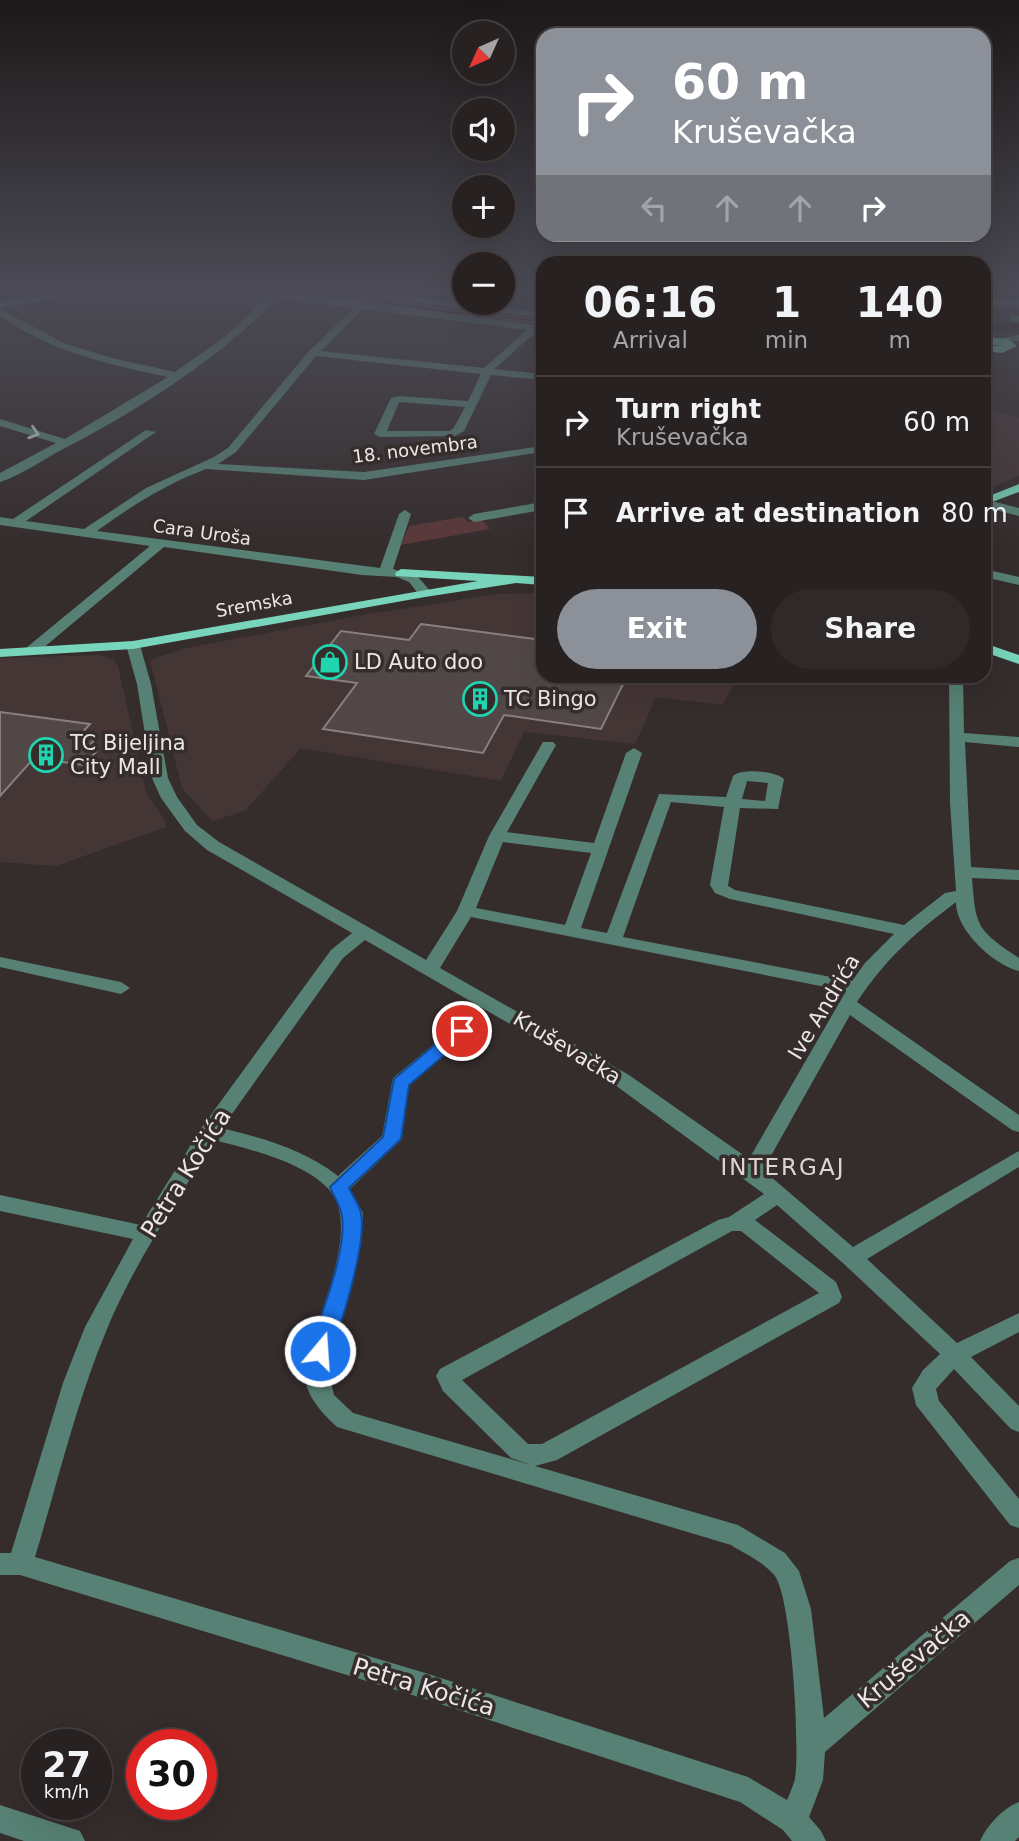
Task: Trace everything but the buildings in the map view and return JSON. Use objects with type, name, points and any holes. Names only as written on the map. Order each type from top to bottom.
[{"type":"main road","points":[[991,500],[1019,488]]},
{"type":"main road","points":[[401,573],[536,581]]},
{"type":"main road","name":"Sremska","points":[[0,653],[133,645],[425,593],[514,580]]},
{"type":"main road","points":[[991,650],[1016,659]]},
{"type":"street","points":[[0,478],[67,443],[174,379]]},
{"type":"street","points":[[86,533],[118,508],[152,489],[226,455],[292,379]]},
{"type":"street","points":[[470,404],[395,400],[380,434],[455,432],[470,404],[483,379]]},
{"type":"street","points":[[0,422],[67,443]]},
{"type":"street","points":[[15,523],[150,432]]},
{"type":"street","name":"18. novembra","points":[[207,466],[271,472],[364,475],[536,450]]},
{"type":"street","points":[[991,505],[1019,512]]},
{"type":"street","points":[[474,518],[536,507]]},
{"type":"street","points":[[385,572],[405,514]]},
{"type":"street","name":"Cara Uroša","points":[[0,521],[160,544],[401,573]]},
{"type":"street","points":[[31,652],[160,544]]},
{"type":"street","points":[[401,573],[421,585],[425,593]]},
{"type":"street","points":[[991,575],[1019,581]]},
{"type":"street","name":"Kruševačka","points":[[133,645],[144,684],[160,778],[169,798],[191,828],[213,846],[622,1080],[752,1172],[852,1258],[956,1356],[1019,1422]]},
{"type":"street","points":[[956,683],[958,803],[964,873],[964,913],[985,943],[1019,966]]},
{"type":"street","points":[[957,737],[1019,742]]},
{"type":"street","points":[[430,969],[466,911],[497,836],[548,745]]},
{"type":"street","points":[[572,930],[634,753]]},
{"type":"street","points":[[614,938],[665,797],[733,802],[719,885],[730,894],[907,931]]},
{"type":"street","points":[[497,836],[600,849]]},
{"type":"street","points":[[964,873],[1019,875]]},
{"type":"street","name":"Ive Andrića","points":[[752,1172],[871,967],[907,931],[951,897],[965,894]]},
{"type":"street","points":[[466,911],[614,938],[852,996],[1019,1125]]},
{"type":"street","name":"Petra Kočića","points":[[364,932],[337,954],[209,1132],[147,1234],[96,1328],[10,1564],[422,1685],[748,1791],[793,1820],[811,1841]]},
{"type":"street","points":[[0,962],[121,988]]},
{"type":"street","points":[[339,1187],[392,1139],[400,1083],[462,1031]]},
{"type":"street","points":[[209,1132],[272,1148],[311,1166],[339,1187],[352,1213],[350,1244],[341,1287],[315,1367],[323,1399],[345,1420],[738,1536],[766,1553],[786,1571],[793,1587],[808,1679],[809,1779],[793,1820]]},
{"type":"street","points":[[852,1258],[1019,1158]]},
{"type":"street","points":[[735,1223],[746,1224],[828,1288],[831,1297],[548,1453],[535,1456],[520,1451],[451,1384],[448,1376],[726,1225],[735,1223],[779,1194]]},
{"type":"street","points":[[0,1203],[147,1234]]},
{"type":"street","points":[[1019,1322],[956,1356],[932,1373],[924,1388],[928,1405],[1019,1517]]},
{"type":"street","name":"Kruševačka","points":[[809,1748],[1019,1569]]},
{"type":"street","points":[[995,1841],[1019,1816]]},
{"type":"street","points":[[0,1819],[70,1841]]},
{"type":"shaded area","points":[[991,411],[1019,418],[1019,476],[991,487]]},
{"type":"shaded area","points":[[463,517],[468,522],[482,520],[490,529],[401,545],[409,526]]},
{"type":"shaded area","points":[[536,593],[536,683],[735,683],[722,705],[656,697],[635,744],[524,732],[501,781],[301,748],[245,811],[212,821],[182,788],[150,660],[186,648],[363,615],[498,594]]},
{"type":"shaded area","points":[[100,655],[114,660],[118,666],[146,792],[166,822],[166,827],[56,866],[0,862],[0,658]]},
{"type":"place","name":"LD Auto doo","points":[[330,662]]},
{"type":"place","name":"TC Bingo","points":[[480,699]]},
{"type":"place","name":"TC Bijeljina City Mall","points":[[46,755]]},
{"type":"district","name":"INTERGAJ","points":[[783,1167]]},
{"type":"route","points":[[320,1351],[341,1287],[350,1244],[352,1213],[339,1187],[392,1139],[400,1083],[462,1031]]}]
